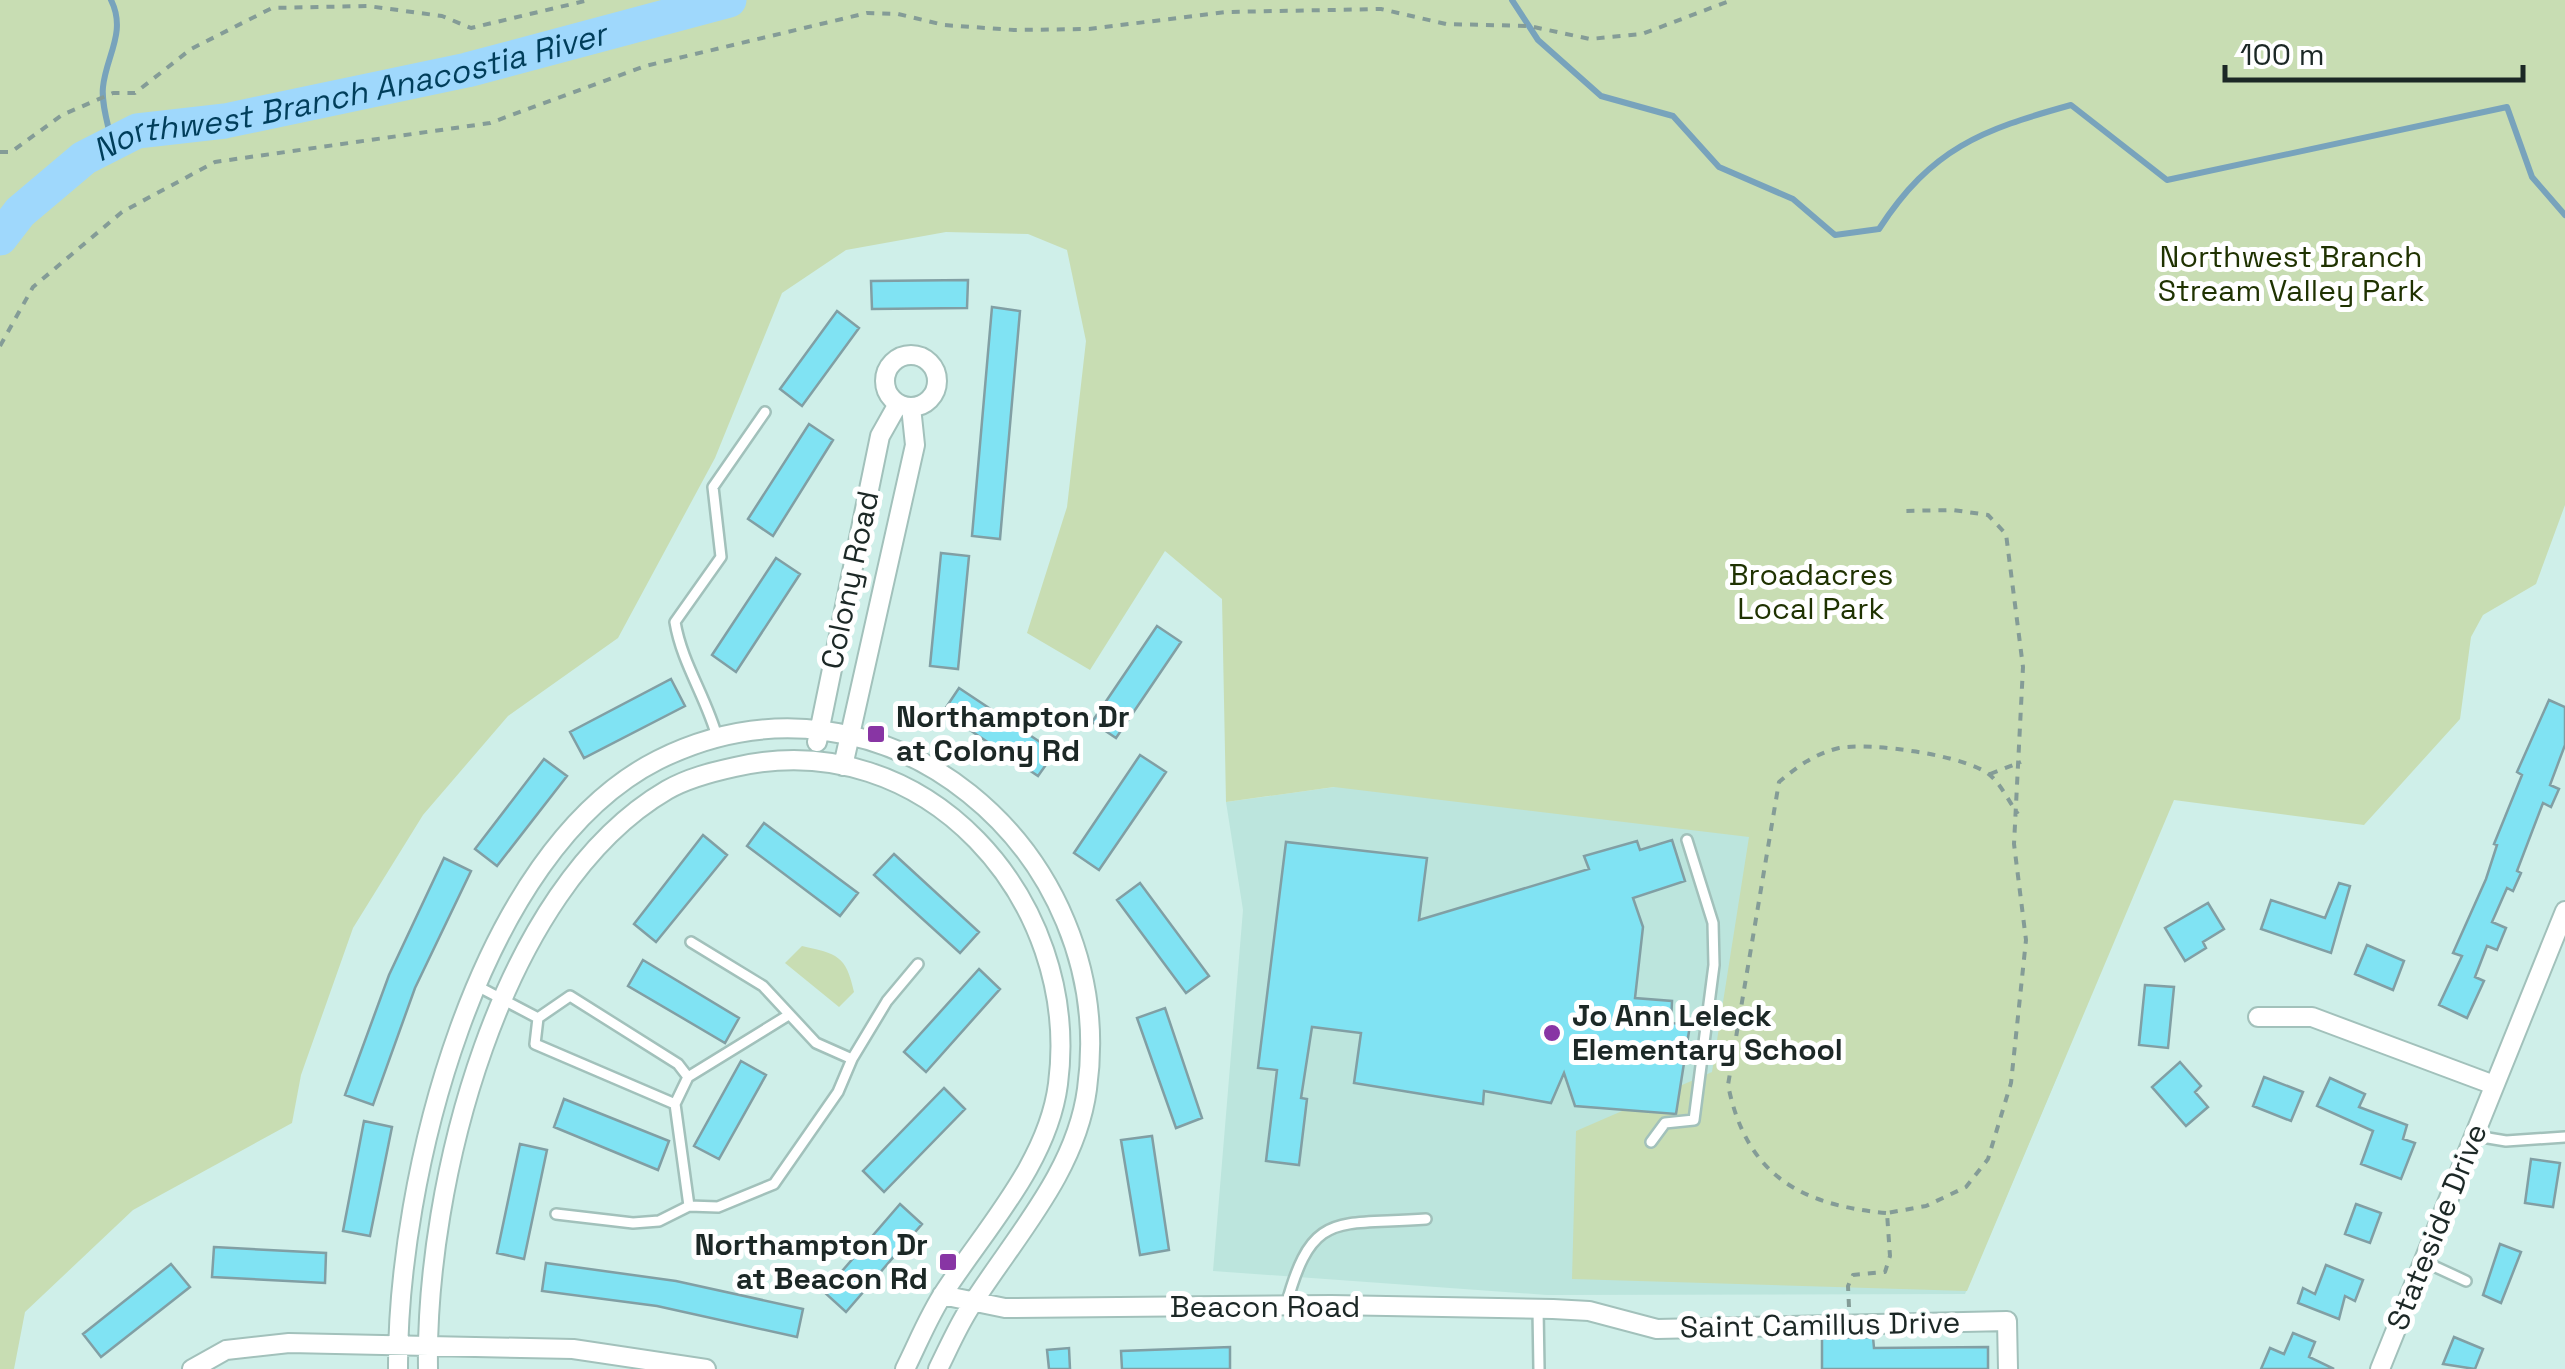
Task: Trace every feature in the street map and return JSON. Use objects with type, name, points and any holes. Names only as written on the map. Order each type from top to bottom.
[{"type":"street","name":"Colony Road","points":[[815,760],[880,436],[905,406],[915,445],[843,766]]},
{"type":"street","points":[[398,1369],[399,1284],[418,1170],[451,1044],[498,942],[567,834],[611,791],[658,760],[760,730],[848,737],[916,761],[976,798],[1012,832],[1056,897],[1090,1002],[1087,1093],[1074,1141],[1056,1177],[974,1302],[938,1369]]},
{"type":"street","points":[[428,1369],[428,1286],[447,1176],[479,1054],[524,956],[590,853],[629,814],[672,787],[712,772],[764,760],[815,760],[904,788],[958,822],[990,852],[1030,911],[1060,1006],[1058,1088],[1046,1130],[1030,1162],[942,1295],[905,1369]]},
{"type":"street","points":[[1030,911],[1056,897]]},
{"type":"street","name":"Stateside Drive","points":[[2380,1369],[2565,910]]},
{"type":"street","points":[[2258,1018],[2312,1016],[2494,1085]]},
{"type":"street","name":"Beacon Road","points":[[942,1295],[1005,1308],[1286,1306],[1588,1311]]},
{"type":"street","name":"Saint Camillus Drive","points":[[1588,1311],[1657,1329],[2007,1322],[2008,1369]]},
{"type":"street","points":[[192,1369],[226,1350],[251,1345],[573,1349],[706,1369]]},
{"type":"lane","points":[[718,740],[710,709],[680,652],[676,622],[720,556],[713,487],[765,412]]},
{"type":"lane","points":[[1651,1142],[1665,1123],[1694,1120],[1714,965],[1713,923],[1687,840]]},
{"type":"lane","points":[[692,942],[763,986],[787,1016],[816,1042],[852,1060]]},
{"type":"lane","points":[[556,1214],[634,1224],[659,1220],[690,1206],[718,1207],[774,1184],[838,1092],[886,1002],[918,964]]},
{"type":"lane","points":[[477,986],[538,1018]]},
{"type":"lane","points":[[675,1104],[535,1044],[538,1018],[570,996],[678,1064],[688,1077]]},
{"type":"lane","points":[[690,1206],[675,1104],[688,1077],[787,1016]]},
{"type":"lane","points":[[2473,1136],[2506,1141],[2565,1136]]},
{"type":"lane","points":[[1331,1214],[1338,1226]]},
{"type":"lane","points":[[1286,1306],[1297,1264],[1313,1237],[1338,1226],[1426,1219]]},
{"type":"lane","points":[[2425,1262],[2466,1281]]},
{"type":"lane","points":[[1538,1310],[1539,1369]]},
{"type":"path","points":[[0,152],[10,152],[62,115],[113,92],[135,93],[191,49],[272,8],[368,6],[442,16],[471,28],[589,0]]},
{"type":"path","points":[[0,346],[34,288],[122,212],[216,162],[490,123],[646,66],[867,13],[898,14],[944,25],[1014,30],[1089,28],[1226,12],[1381,9],[1446,24],[1529,26],[1590,39],[1642,34],[1732,0]]},
{"type":"path","points":[[1904,511],[1953,510],[1988,515],[2006,534],[2023,667],[2022,762],[2018,814],[2014,844],[2026,940],[2011,1083],[1988,1158],[1966,1187],[1926,1206],[1887,1213],[1850,1210],[1795,1190],[1764,1170],[1742,1136],[1728,1085],[1779,782],[1804,760],[1842,748],[1891,749],[1956,760],[1990,774],[2018,814]]},
{"type":"path","points":[[1990,774],[2022,762]]},
{"type":"path","points":[[1849,1312],[1848,1286],[1854,1275],[1884,1272],[1890,1256],[1887,1213]]},
{"type":"shaded area","points":[[1537,759],[2079,837],[2060,1070],[1965,1294],[1547,1295],[1213,1271],[1243,910],[1226,802]]},
{"type":"green space","name":"Northwest Branch Stream Valley Park","points":[[0,0],[2565,0],[2565,505],[2536,584],[2483,615],[2471,637],[2460,719],[2364,825],[2174,800],[1967,1291],[1572,1279],[1576,1131],[1712,1072],[1749,837],[1334,787],[1226,802],[1222,599],[1165,551],[1090,670],[1027,633],[1067,507],[1086,341],[1067,250],[1028,234],[946,232],[846,250],[782,293],[715,458],[618,638],[508,716],[423,815],[353,928],[301,1075],[292,1123],[133,1210],[25,1312],[14,1369],[0,1369]]},
{"type":"green space","points":[[802,946],[832,954],[843,963],[854,992],[839,1007],[785,963]]},
{"type":"building","points":[[968,280],[967,308],[872,309],[871,281]]},
{"type":"building","points":[[992,307],[1020,311],[1000,539],[972,536]]},
{"type":"building","points":[[837,311],[859,328],[802,406],[780,389]]},
{"type":"building","points":[[809,424],[833,440],[773,536],[748,519]]},
{"type":"building","points":[[941,553],[969,556],[958,669],[930,666]]},
{"type":"building","points":[[776,558],[800,574],[736,672],[712,655]]},
{"type":"building","points":[[1157,626],[1181,642],[1116,738],[1092,722]]},
{"type":"building","points":[[671,679],[685,706],[584,758],[570,732]]},
{"type":"building","points":[[959,688],[1055,752],[1038,776],[943,712]]},
{"type":"building","points":[[2549,700],[2565,707],[2565,745],[2550,785],[2559,789],[2551,807],[2543,803],[2517,871],[2521,873],[2513,891],[2507,888],[2492,922],[2506,928],[2497,950],[2487,946],[2475,977],[2484,981],[2467,1018],[2439,1005],[2462,956],[2453,953],[2486,879],[2497,845],[2494,844],[2522,775],[2517,772]]},
{"type":"building","points":[[1140,755],[1166,772],[1099,870],[1074,853]]},
{"type":"building","points":[[544,759],[567,776],[497,866],[475,849]]},
{"type":"building","points":[[764,823],[858,893],[840,916],[747,846]]},
{"type":"building","points":[[703,835],[727,855],[656,942],[634,924]]},
{"type":"building","points":[[1672,840],[1685,881],[1633,898],[1643,927],[1635,998],[1672,1001],[1671,1023],[1690,1025],[1676,1114],[1575,1106],[1564,1073],[1551,1103],[1484,1091],[1483,1104],[1354,1083],[1361,1033],[1312,1027],[1301,1098],[1307,1099],[1299,1165],[1266,1161],[1277,1070],[1258,1068],[1286,842],[1427,858],[1419,920],[1589,869],[1584,856],[1637,841],[1640,850]]},
{"type":"building","points":[[894,854],[979,932],[960,953],[874,875]]},
{"type":"building","points":[[444,858],[471,871],[415,988],[373,1105],[345,1095],[389,975]]},
{"type":"building","points":[[1140,883],[1209,976],[1186,993],[1117,900]]},
{"type":"building","points":[[2339,883],[2350,886],[2331,953],[2261,929],[2271,900],[2325,918]]},
{"type":"building","points":[[2208,903],[2224,929],[2203,942],[2206,948],[2185,961],[2165,928]]},
{"type":"building","points":[[2367,945],[2404,961],[2393,990],[2355,974]]},
{"type":"building","points":[[643,960],[739,1018],[725,1043],[628,986]]},
{"type":"building","points":[[979,969],[1000,989],[926,1072],[904,1052]]},
{"type":"building","points":[[2145,985],[2174,987],[2168,1048],[2139,1045]]},
{"type":"building","points":[[1165,1008],[1202,1118],[1176,1128],[1137,1018]]},
{"type":"building","points":[[741,1061],[766,1075],[719,1159],[694,1146]]},
{"type":"building","points":[[2180,1062],[2201,1086],[2195,1092],[2208,1107],[2186,1126],[2152,1087]]},
{"type":"building","points":[[2264,1077],[2303,1092],[2291,1121],[2253,1106]]},
{"type":"building","points":[[2330,1078],[2365,1094],[2359,1107],[2407,1125],[2403,1139],[2415,1143],[2401,1179],[2361,1164],[2373,1131],[2317,1106]]},
{"type":"building","points":[[944,1088],[965,1109],[884,1192],[863,1171]]},
{"type":"building","points":[[564,1099],[669,1141],[658,1170],[554,1127]]},
{"type":"building","points":[[364,1121],[392,1127],[370,1236],[343,1231]]},
{"type":"building","points":[[1152,1136],[1169,1250],[1140,1255],[1121,1140]]},
{"type":"building","points":[[520,1144],[547,1150],[524,1259],[497,1253]]},
{"type":"building","points":[[2531,1159],[2560,1163],[2553,1207],[2525,1203]]},
{"type":"building","points":[[900,1204],[922,1224],[846,1312],[824,1292]]},
{"type":"building","points":[[2356,1204],[2381,1213],[2370,1243],[2345,1234]]},
{"type":"building","points":[[2500,1244],[2521,1252],[2501,1303],[2483,1295]]},
{"type":"building","points":[[214,1247],[326,1253],[325,1283],[212,1277]]},
{"type":"building","points":[[546,1263],[676,1281],[803,1309],[797,1337],[657,1306],[542,1291]]},
{"type":"building","points":[[171,1264],[190,1287],[101,1357],[83,1334]]},
{"type":"building","points":[[2326,1265],[2363,1280],[2355,1301],[2345,1296],[2339,1319],[2298,1303],[2303,1288],[2315,1294]]},
{"type":"building","points":[[2293,1333],[2315,1342],[2309,1357],[2334,1369],[2261,1369],[2270,1348],[2284,1354]]},
{"type":"building","points":[[1873,1337],[1874,1348],[1988,1347],[1988,1369],[1822,1369],[1822,1338]]},
{"type":"building","points":[[2454,1337],[2483,1349],[2475,1369],[2443,1364]]},
{"type":"building","points":[[1230,1347],[1230,1369],[1122,1369],[1121,1351]]},
{"type":"building","points":[[1069,1348],[1070,1369],[1049,1369],[1047,1350]]},
{"type":"waterway","points":[[111,0],[117,23],[103,94],[112,144]]},
{"type":"waterway","name":"Northwest Branch Anacostia River","points":[[0,238],[20,212],[84,158],[137,131],[225,121],[467,70],[729,0]]},
{"type":"waterway","points":[[1512,0],[1538,40],[1601,96],[1673,116],[1719,167],[1793,199],[1835,235],[1879,229],[1919,179],[1961,146],[2010,124],[2071,105],[2167,180],[2507,107],[2532,177],[2565,215]]},
{"type":"place","name":"Northampton Dr at Colony Rd","points":[[876,734]]},
{"type":"place","name":"Jo Ann Leleck Elementary School","points":[[1552,1033]]},
{"type":"place","name":"Northampton Dr at Beacon Rd","points":[[948,1262]]},
{"type":"park label","name":"Broadacres Local Park","points":[[1811,592]]}]
